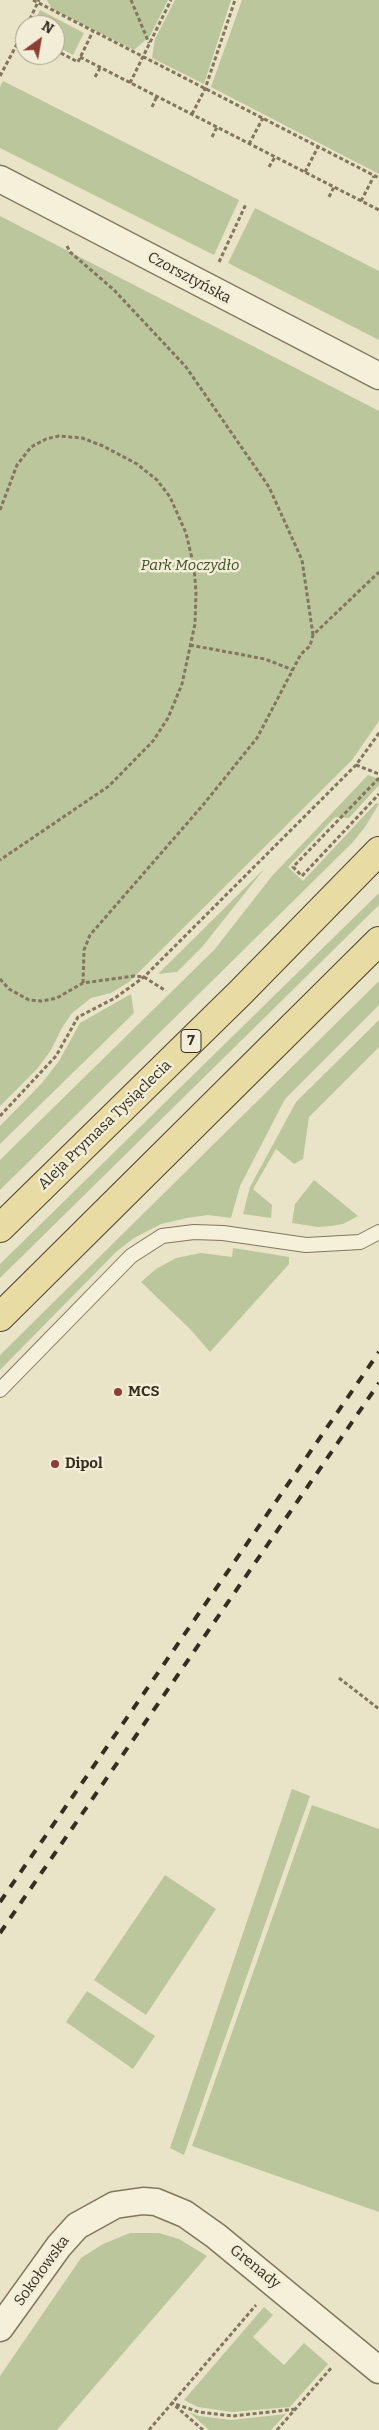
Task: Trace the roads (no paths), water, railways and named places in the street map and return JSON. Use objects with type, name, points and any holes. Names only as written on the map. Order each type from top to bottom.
[{"type":"main road","name":"Aleja Prymasa Tysiąclecia","points":[[0,1228],[233,1000],[379,851]]},
{"type":"main road","points":[[0,1317],[379,941]]},
{"type":"street","name":"Czorsztyńska","points":[[0,180],[379,376]]},
{"type":"street","name":"Grenady","points":[[115,2205],[143,2200],[156,2202],[185,2214],[250,2263],[379,2370]]},
{"type":"street","name":"Sokołowska","points":[[0,2328],[68,2235],[91,2217],[115,2205]]},
{"type":"lane","points":[[0,1390],[131,1256],[162,1236],[194,1232],[223,1233],[306,1245],[360,1242],[379,1232]]},
{"type":"railway","points":[[0,1902],[379,1352]]},
{"type":"railway","points":[[0,1933],[379,1383]]},
{"type":"place","name":"MCS","points":[[118,1392]]},
{"type":"place","name":"Dipol","points":[[55,1464]]},
{"type":"park label","name":"Park Moczydło","points":[[190,566]]}]
